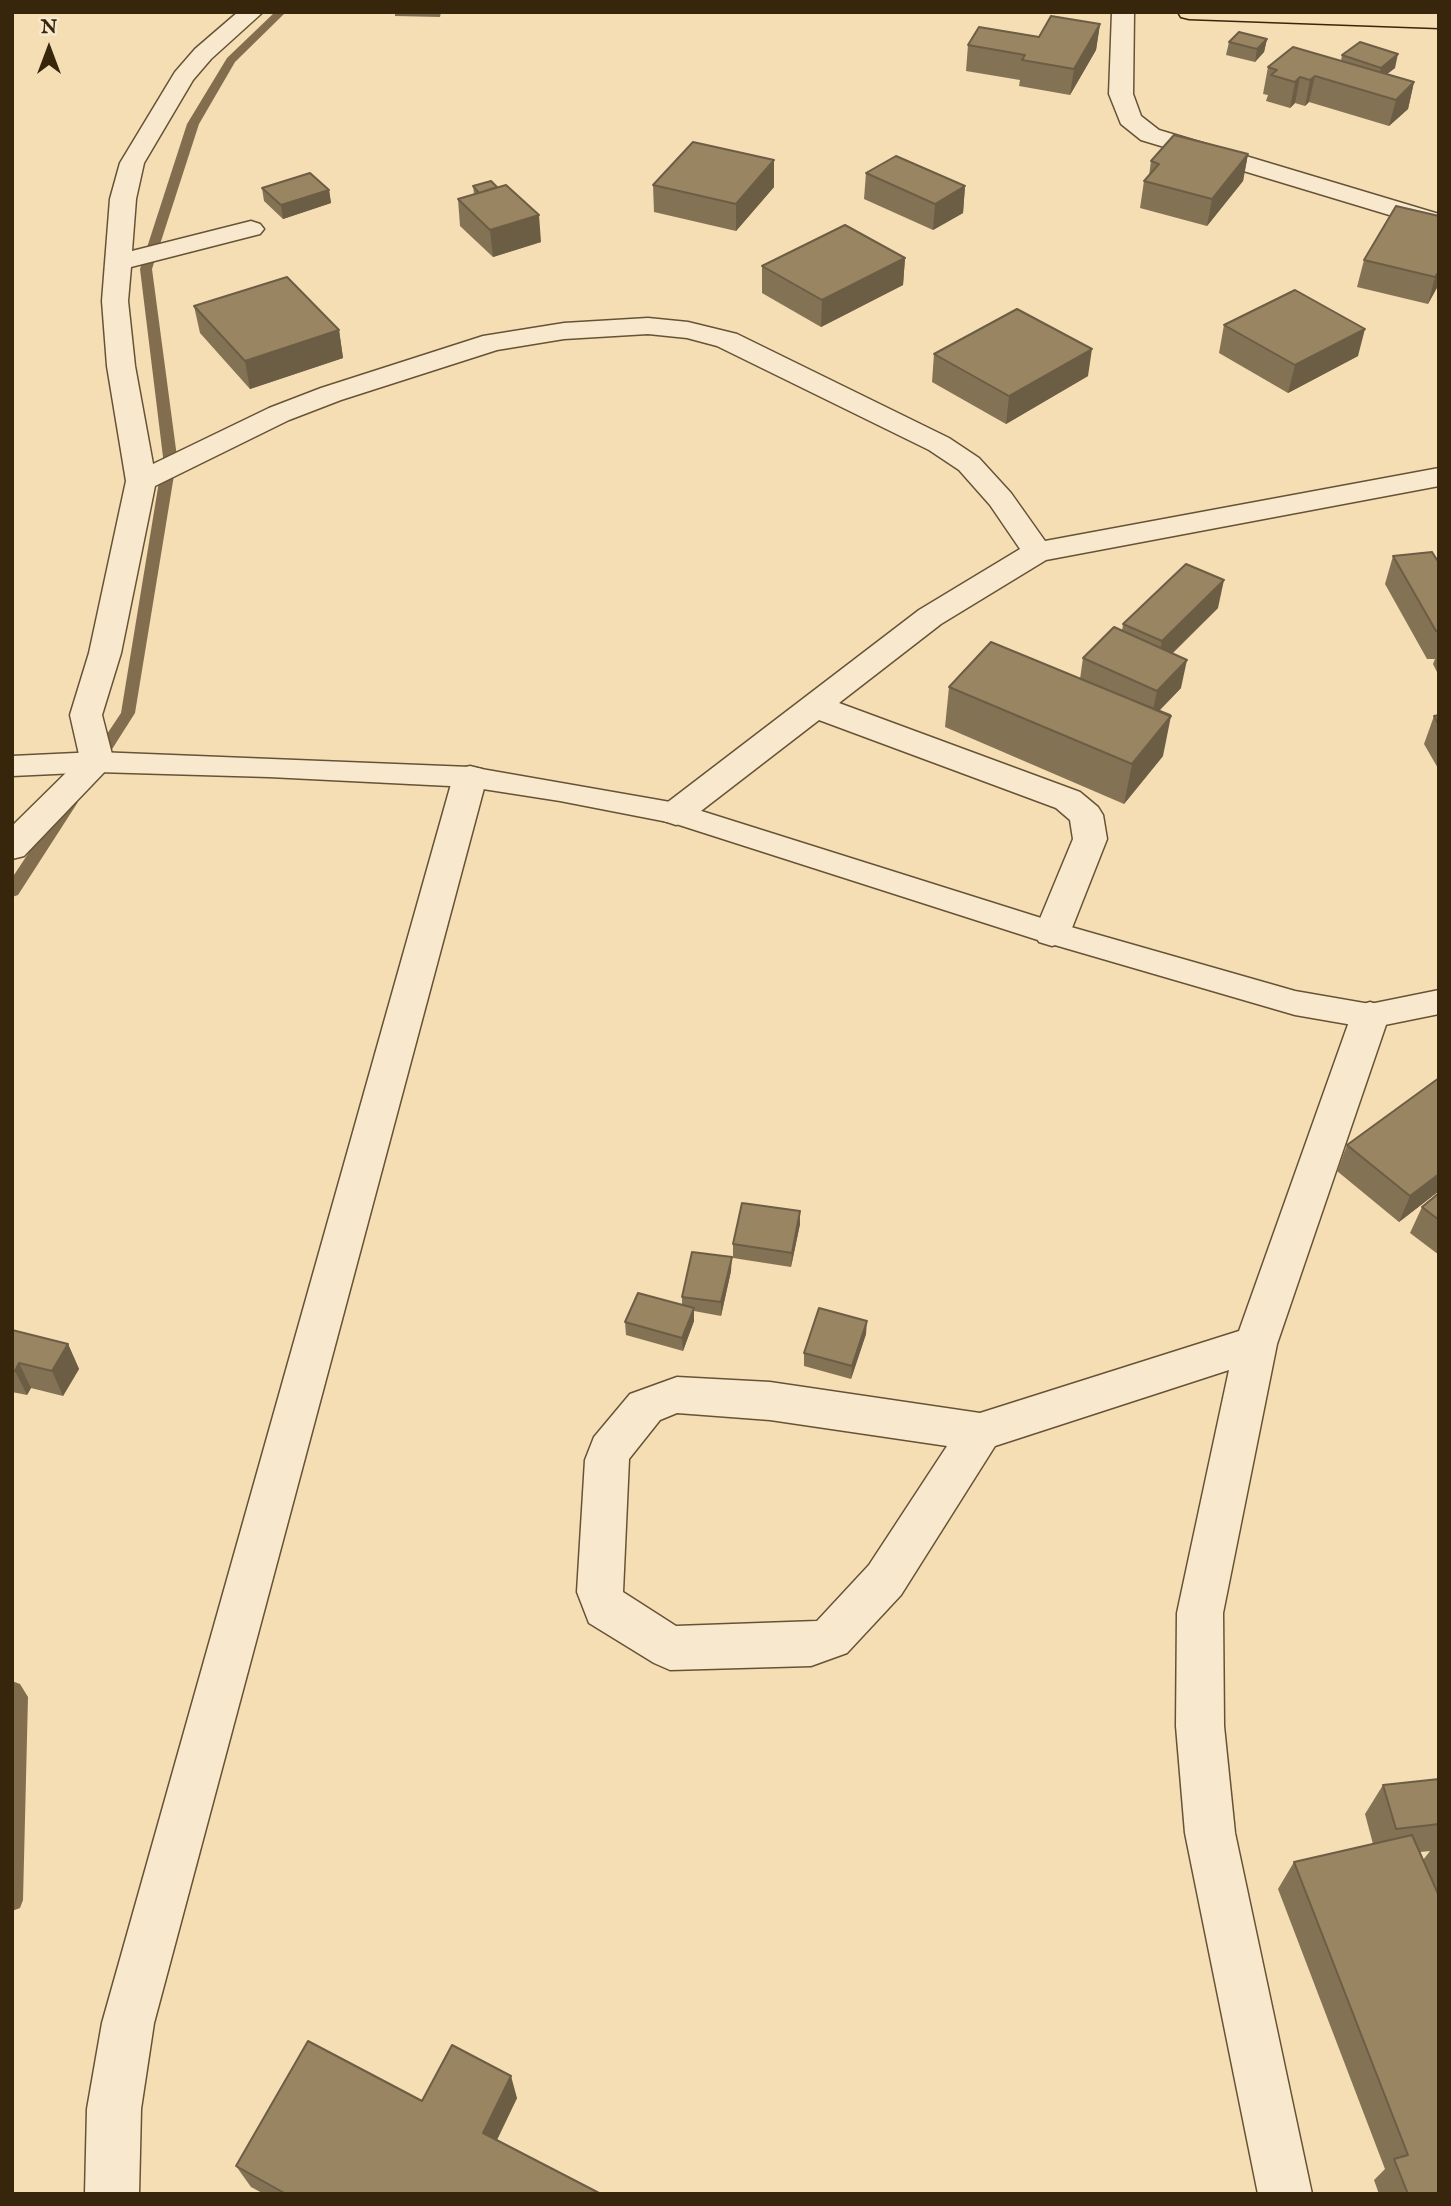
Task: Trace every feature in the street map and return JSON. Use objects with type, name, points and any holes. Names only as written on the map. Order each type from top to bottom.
[{"type":"highway","points":[[1189,12],[1439,21]]},
{"type":"street","points":[[12,847],[97,762],[86,715],[105,653],[141,481],[121,366],[115,301],[123,199],[132,163],[149,130],[190,69],[252,12]]},
{"type":"street","points":[[1123,12],[1121,94],[1130,119],[1150,135],[1439,222]]},
{"type":"street","points":[[119,262],[251,229]]},
{"type":"street","points":[[141,481],[289,410],[357,385],[493,342],[564,331],[648,326],[688,330],[727,340],[939,444],[969,464],[1001,499],[1037,552]]},
{"type":"street","points":[[676,813],[930,617],[1037,552],[1439,477]]},
{"type":"street","points":[[814,706],[1068,800],[1086,815],[1090,839],[1052,933]]},
{"type":"street","points":[[112,2194],[114,2109],[128,2023],[470,777]]},
{"type":"street","points":[[1285,2194],[1210,1833],[1200,1726],[1200,1613],[1256,1344],[1370,1016]]},
{"type":"street","points":[[980,1432],[890,1574],[831,1638],[811,1644],[670,1648],[605,1608],[600,1592],[609,1451],[645,1407],[657,1401],[677,1395],[770,1401],[980,1432],[1256,1344]]},
{"type":"lane","points":[[12,766],[97,762],[470,777],[676,813],[1052,933],[1295,1003],[1370,1016],[1439,1002]]},
{"type":"building","points":[[1051,16],[1100,24],[1074,69],[1022,60],[1025,55],[968,45],[979,27],[1039,37]]},
{"type":"building","points":[[1239,32],[1267,39],[1257,49],[1229,42]]},
{"type":"building","points":[[1360,42],[1398,54],[1381,68],[1342,55]]},
{"type":"building","points":[[1293,47],[1414,82],[1396,100],[1315,76],[1310,80],[1300,77],[1295,82],[1271,75],[1277,70],[1268,67]]},
{"type":"building","points":[[1174,135],[1248,154],[1212,199],[1144,181],[1159,164],[1151,161]]},
{"type":"building","points":[[693,142],[774,160],[736,204],[653,185]]},
{"type":"building","points":[[896,156],[965,186],[935,204],[866,173]]},
{"type":"building","points":[[310,173],[329,190],[281,205],[262,188]]},
{"type":"building","points":[[491,181],[497,187],[479,193],[473,186]]},
{"type":"building","points":[[506,185],[539,215],[490,230],[458,199]]},
{"type":"building","points":[[1396,206],[1439,216],[1439,271],[1435,277],[1364,260]]},
{"type":"building","points":[[845,225],[905,258],[822,300],[762,266]]},
{"type":"building","points":[[287,277],[339,330],[245,361],[194,306]]},
{"type":"building","points":[[1295,290],[1365,329],[1295,365],[1224,325]]},
{"type":"building","points":[[1017,309],[1092,349],[1009,396],[934,354]]},
{"type":"building","points":[[1432,552],[1439,563],[1439,631],[1436,631],[1393,556]]},
{"type":"building","points":[[1186,564],[1224,580],[1162,641],[1123,624]]},
{"type":"building","points":[[1114,627],[1187,660],[1157,691],[1083,658]]},
{"type":"building","points":[[991,642],[1171,716],[1132,764],[949,687]]},
{"type":"building","points":[[1439,1078],[1439,1174],[1410,1196],[1347,1145]]},
{"type":"building","points":[[1439,1193],[1439,1220],[1422,1207]]},
{"type":"building","points":[[742,1203],[800,1211],[792,1253],[733,1244]]},
{"type":"building","points":[[692,1252],[732,1257],[721,1302],[682,1297]]},
{"type":"building","points":[[638,1293],[694,1308],[682,1338],[625,1322]]},
{"type":"building","points":[[819,1308],[867,1321],[852,1366],[804,1353]]},
{"type":"building","points":[[12,1330],[68,1344],[52,1371],[19,1363],[15,1371],[12,1370]]},
{"type":"building","points":[[1439,1779],[1439,1824],[1396,1829],[1383,1785]]},
{"type":"building","points":[[1412,1835],[1439,1896],[1439,2194],[1408,2194],[1394,2159],[1408,2155],[1294,1862]]},
{"type":"building","points":[[308,2041],[422,2101],[452,2045],[511,2076],[483,2133],[601,2194],[286,2194],[236,2166]]},
{"type":"waterway","points":[[97,761],[128,713],[170,457],[146,269],[193,124],[231,60],[281,12]]},
{"type":"waterway","points":[[12,891],[70,802]]},
{"type":"waterway","points":[[12,1691],[17,1697],[12,1900]]}]
